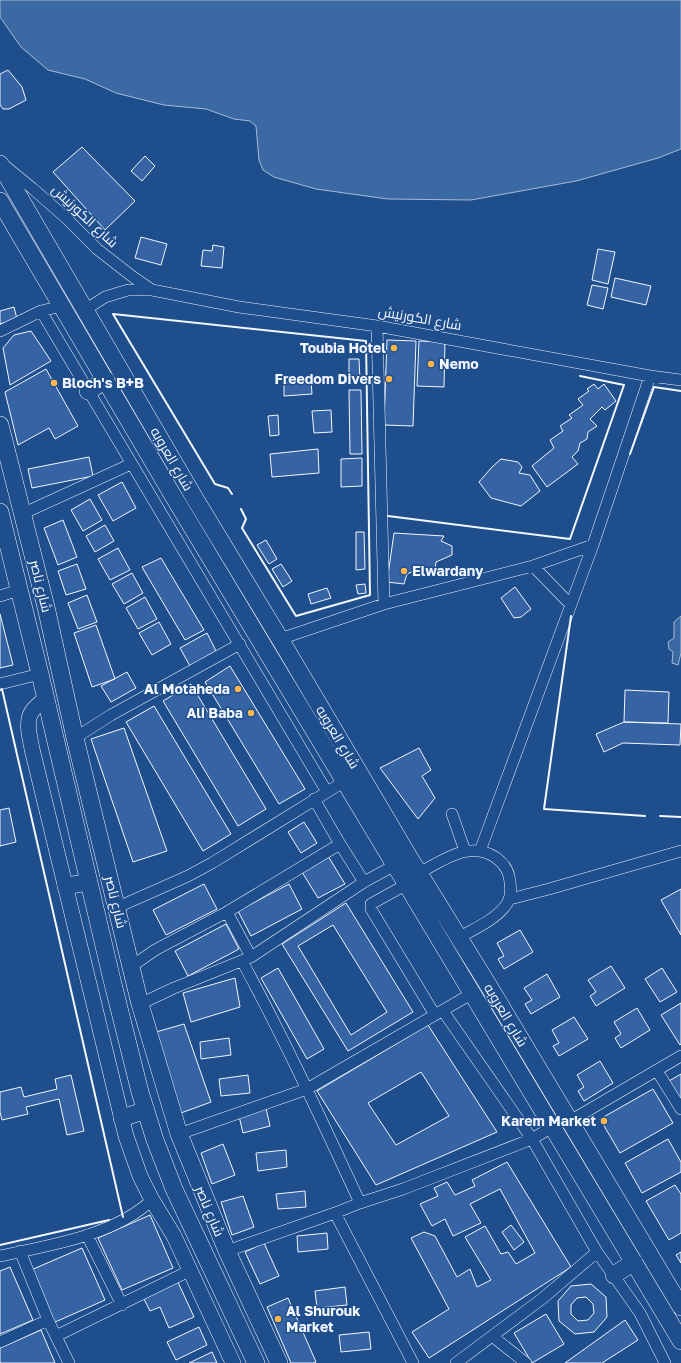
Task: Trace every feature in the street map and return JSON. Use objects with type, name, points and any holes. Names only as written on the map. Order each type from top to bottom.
[{"type":"main road","name":"شارع العروبه","points":[[0,163],[280,640],[413,879],[471,994],[681,1341]]},
{"type":"main road","name":"شارع العروبه","points":[[0,202],[203,546],[395,865],[413,879],[458,938],[487,983],[681,1307]]},
{"type":"main road","points":[[88,391],[106,380]]},
{"type":"main road","name":"شارع ناصر","points":[[0,425],[46,607],[75,738],[118,907],[140,1004],[179,1134],[227,1251],[277,1357]]},
{"type":"main road","name":"شارع ناصر","points":[[0,512],[46,698],[132,1062],[155,1140],[174,1189],[256,1362]]},
{"type":"main road","points":[[203,546],[218,536]]},
{"type":"main road","points":[[10,552],[31,547]]},
{"type":"main road","points":[[66,886],[89,882]]},
{"type":"main road","points":[[122,1118],[146,1110]]},
{"type":"main road","points":[[614,1275],[634,1262]]},
{"type":"main road","points":[[247,1342],[255,1335],[266,1334]]},
{"type":"main road","points":[[256,1362],[266,1358],[277,1357]]},
{"type":"street","name":"شارع الكورنيش","points":[[0,163],[66,217],[97,249],[152,290]]},
{"type":"street","name":"شارع الكورنيش","points":[[85,310],[105,297],[128,290],[152,290],[239,307],[378,326],[650,376],[681,380]]},
{"type":"street","points":[[0,330],[41,311],[62,306]]},
{"type":"street","points":[[41,311],[327,792]]},
{"type":"street","points":[[378,326],[384,604]]},
{"type":"street","points":[[480,851],[593,545],[650,376]]},
{"type":"street","points":[[22,514],[131,464]]},
{"type":"street","points":[[280,640],[384,604],[533,566],[593,545]]},
{"type":"street","points":[[533,566],[570,604]]},
{"type":"street","points":[[0,596],[19,590]]},
{"type":"street","points":[[75,738],[111,715],[240,644]]},
{"type":"street","points":[[0,684],[40,674]]},
{"type":"street","points":[[46,698],[33,710],[30,716],[28,728],[126,1136],[140,1176],[191,1270],[233,1363]]},
{"type":"street","points":[[118,907],[188,876],[212,863],[345,781]]},
{"type":"street","points":[[314,800],[364,882]]},
{"type":"street","points":[[452,814],[465,851]]},
{"type":"street","points":[[132,966],[155,950],[227,912],[340,844]]},
{"type":"street","points":[[458,938],[496,916],[510,899],[510,880],[508,872],[502,862],[493,856],[480,851],[465,851],[452,856],[371,904],[370,910],[439,1013],[532,1139],[597,1252],[640,1313],[665,1363]]},
{"type":"street","points":[[510,899],[681,851]]},
{"type":"street","points":[[140,1004],[174,988],[246,959],[364,882],[395,865]]},
{"type":"street","points":[[227,912],[246,959],[360,1203]]},
{"type":"street","points":[[179,1134],[307,1089],[471,994]]},
{"type":"street","points":[[570,1122],[681,1056]]},
{"type":"street","points":[[657,1071],[681,1109]]},
{"type":"street","points":[[227,1251],[402,1189],[532,1139],[552,1127]]},
{"type":"street","points":[[0,1256],[87,1235],[130,1217],[140,1211],[152,1200]]},
{"type":"street","points":[[335,1213],[413,1363]]},
{"type":"street","points":[[87,1235],[122,1305]]},
{"type":"street","points":[[20,1251],[48,1320],[69,1363]]},
{"type":"street","points":[[456,1363],[544,1298],[597,1252]]},
{"type":"street","points":[[56,1336],[191,1270]]},
{"type":"street","points":[[0,1342],[48,1320]]},
{"type":"street","points":[[492,1336],[526,1363]]},
{"type":"water","points":[[0,0],[681,0],[681,149],[658,158],[576,181],[471,200],[388,199],[316,189],[274,177],[263,170],[259,160],[256,126],[250,121],[234,119],[206,109],[164,105],[116,93],[85,79],[48,70],[21,47],[0,17]]},
{"type":"water","points":[[681,616],[681,653],[678,665],[672,663],[673,652],[669,649],[668,642],[674,638],[674,622]]},
{"type":"building","points":[[8,70],[22,87],[26,100],[9,109],[3,109],[0,105],[0,74]]},
{"type":"building","points":[[82,147],[135,201],[105,230],[53,172]]},
{"type":"building","points":[[145,156],[155,166],[142,181],[131,171]]},
{"type":"building","points":[[141,237],[167,244],[161,265],[135,258]]},
{"type":"building","points":[[213,245],[224,247],[222,268],[201,266],[203,250],[212,251]]},
{"type":"building","points":[[598,249],[615,252],[608,284],[592,280]]},
{"type":"building","points":[[615,278],[651,286],[646,305],[611,297]]},
{"type":"building","points":[[592,285],[608,288],[603,309],[587,305]]},
{"type":"building","points":[[14,307],[17,319],[0,324],[0,311]]},
{"type":"building","points":[[31,331],[51,361],[10,385],[3,348],[14,335]]},
{"type":"building","points":[[387,340],[416,341],[413,426],[384,425]]},
{"type":"building","name":"Nemo","points":[[419,341],[445,342],[444,387],[417,386]]},
{"type":"building","points":[[349,359],[359,359],[360,380],[349,381]]},
{"type":"building","points":[[46,369],[78,426],[55,439],[49,428],[18,445],[5,392]]},
{"type":"building","points":[[311,381],[312,394],[284,396],[284,383]]},
{"type":"building","points":[[594,384],[598,389],[604,384],[616,401],[605,410],[602,407],[590,419],[597,426],[588,432],[587,439],[580,443],[578,451],[572,457],[578,464],[547,487],[532,466],[554,448],[550,440],[563,431],[560,426],[572,418],[569,415],[583,405],[578,399],[589,391],[587,389]]},
{"type":"building","points":[[349,390],[361,390],[362,454],[350,454]]},
{"type":"building","points":[[331,410],[332,432],[314,433],[312,411]]},
{"type":"building","points":[[278,415],[279,435],[270,436],[268,416]]},
{"type":"building","points":[[318,449],[319,473],[272,477],[270,454]]},
{"type":"building","points":[[89,457],[93,476],[32,488],[28,469]]},
{"type":"building","points":[[362,458],[362,486],[341,487],[341,459]]},
{"type":"building","points":[[501,459],[518,462],[522,467],[519,473],[530,475],[540,491],[521,506],[491,498],[479,482]]},
{"type":"building","points":[[122,482],[136,508],[113,521],[98,495]]},
{"type":"building","points":[[90,499],[102,520],[83,531],[71,510]]},
{"type":"building","points":[[63,520],[77,557],[58,565],[44,528]]},
{"type":"building","points":[[105,525],[114,541],[95,552],[86,536]]},
{"type":"building","points":[[356,532],[364,532],[365,569],[356,570]]},
{"type":"building","points":[[394,533],[444,536],[441,541],[452,546],[452,555],[436,562],[435,570],[421,568],[407,574],[404,584],[387,582]]},
{"type":"building","points":[[266,540],[277,559],[269,564],[257,545]]},
{"type":"building","points":[[118,548],[130,570],[110,580],[98,559]]},
{"type":"building","points":[[161,558],[204,630],[185,640],[142,567]]},
{"type":"building","points":[[77,564],[86,589],[66,595],[58,571]]},
{"type":"building","points":[[281,564],[292,581],[283,587],[272,569]]},
{"type":"building","points":[[132,573],[143,593],[124,604],[112,584]]},
{"type":"building","points":[[365,584],[366,593],[358,594],[356,585]]},
{"type":"building","points":[[515,587],[531,609],[521,617],[514,618],[501,598]]},
{"type":"building","points":[[327,588],[331,598],[311,604],[308,594]]},
{"type":"building","points":[[87,595],[97,622],[78,629],[68,603]]},
{"type":"building","points":[[145,597],[157,619],[138,629],[126,608]]},
{"type":"building","points":[[0,614],[13,665],[0,668]]},
{"type":"building","points":[[159,622],[171,644],[152,655],[139,633]]},
{"type":"building","points":[[96,625],[115,679],[92,687],[74,633]]},
{"type":"building","points":[[207,633],[216,651],[190,666],[180,648]]},
{"type":"building","points":[[230,666],[305,789],[279,804],[205,682]]},
{"type":"building","points":[[127,672],[136,688],[111,702],[101,686]]},
{"type":"building","points":[[191,684],[266,809],[238,826],[163,701]]},
{"type":"building","points":[[625,690],[669,692],[668,723],[624,722]]},
{"type":"building","points":[[154,706],[231,834],[203,851],[126,722]]},
{"type":"building","points":[[624,722],[681,724],[680,745],[623,743],[604,752],[596,734]]},
{"type":"building","points":[[124,728],[167,851],[133,862],[91,739]]},
{"type":"building","points":[[419,748],[431,770],[422,776],[435,798],[418,819],[380,768]]},
{"type":"building","points":[[9,808],[16,842],[0,846],[0,810]]},
{"type":"building","points":[[304,822],[317,843],[301,853],[288,832]]},
{"type":"building","points":[[328,856],[345,884],[318,898],[302,872]]},
{"type":"building","points":[[204,884],[217,909],[166,935],[153,910]]},
{"type":"building","points":[[289,884],[302,909],[251,936],[238,911]]},
{"type":"building","points":[[681,889],[681,935],[661,900]]},
{"type":"building","points":[[346,903],[413,1012],[348,1051],[282,944]],"holes":[[[333,925],[387,1012],[351,1035],[298,946]]]},
{"type":"building","points":[[226,924],[239,949],[188,976],[175,951]]},
{"type":"building","points":[[520,930],[533,952],[504,969],[498,959],[504,956],[497,943]]},
{"type":"building","points":[[611,966],[625,988],[596,1006],[590,996],[596,992],[588,980]]},
{"type":"building","points":[[278,968],[324,1049],[307,1059],[261,978]]},
{"type":"building","points":[[662,968],[677,992],[660,1002],[645,979]]},
{"type":"building","points":[[547,974],[560,997],[531,1014],[525,1004],[532,1000],[524,988]]},
{"type":"building","points":[[235,978],[240,1007],[191,1022],[183,993]]},
{"type":"building","points":[[681,1003],[681,1044],[680,1045],[661,1015]]},
{"type":"building","points":[[637,1008],[650,1030],[621,1048],[615,1038],[621,1034],[614,1022]]},
{"type":"building","points":[[574,1017],[588,1039],[559,1056],[553,1046],[559,1043],[552,1030]]},
{"type":"building","points":[[184,1024],[211,1102],[181,1113],[156,1032]]},
{"type":"building","points":[[428,1025],[497,1132],[376,1185],[317,1091]],"holes":[[[421,1072],[449,1116],[396,1145],[368,1103]]]},
{"type":"building","points":[[229,1038],[231,1055],[201,1059],[200,1042]]},
{"type":"building","points":[[600,1061],[613,1083],[584,1101],[578,1091],[584,1087],[577,1075]]},
{"type":"building","points":[[681,1074],[681,1103],[669,1081]]},
{"type":"building","points":[[71,1075],[84,1131],[67,1135],[59,1099],[26,1107],[28,1114],[2,1120],[0,1112],[0,1092],[21,1087],[24,1097],[57,1089],[55,1079]]},
{"type":"building","points":[[248,1075],[250,1093],[221,1096],[219,1079]]},
{"type":"building","points":[[653,1089],[673,1123],[620,1153],[600,1119]]},
{"type":"building","points":[[266,1108],[270,1126],[243,1133],[239,1116]]},
{"type":"building","points":[[668,1139],[681,1162],[681,1172],[642,1193],[625,1163]]},
{"type":"building","points":[[223,1144],[235,1175],[212,1184],[201,1153]]},
{"type":"building","points":[[286,1150],[287,1167],[258,1171],[256,1153]]},
{"type":"building","points":[[507,1162],[571,1267],[429,1358],[412,1332],[449,1309],[411,1238],[424,1232],[435,1236],[457,1277],[470,1269],[477,1287],[491,1280],[465,1237],[485,1226],[501,1254],[508,1252],[516,1264],[535,1253],[500,1189],[470,1204],[481,1223],[453,1236],[445,1219],[432,1226],[420,1204],[438,1196],[434,1188],[447,1182],[455,1195],[475,1186],[472,1180]]},
{"type":"building","points":[[675,1185],[681,1194],[681,1233],[669,1240],[646,1201]]},
{"type":"building","points":[[305,1191],[306,1207],[278,1209],[276,1194]]},
{"type":"building","points":[[243,1196],[254,1227],[232,1235],[221,1202]]},
{"type":"building","points":[[150,1215],[173,1268],[122,1290],[98,1238]]},
{"type":"building","points":[[511,1225],[524,1242],[514,1250],[502,1232]]},
{"type":"building","points":[[327,1233],[328,1249],[298,1252],[297,1236]]},
{"type":"building","points":[[264,1243],[279,1276],[260,1284],[245,1252]]},
{"type":"building","points":[[82,1248],[105,1300],[53,1323],[31,1270]]},
{"type":"building","points":[[681,1252],[681,1263],[676,1255]]},
{"type":"building","points":[[10,1267],[33,1320],[0,1334],[0,1271]]},
{"type":"building","points":[[177,1280],[194,1317],[169,1328],[160,1307],[150,1311],[142,1295]]},
{"type":"building","points":[[591,1284],[606,1297],[607,1317],[594,1332],[575,1334],[559,1321],[558,1301],[571,1286]],"holes":[[[586,1297],[593,1304],[594,1313],[588,1320],[578,1321],[571,1314],[571,1305],[577,1298]]]},
{"type":"building","points":[[345,1287],[347,1305],[317,1308],[315,1291]]},
{"type":"building","points":[[288,1298],[316,1362],[291,1363],[267,1307]]},
{"type":"building","points":[[546,1314],[564,1344],[532,1363],[514,1333]]},
{"type":"building","points":[[625,1320],[638,1340],[602,1363],[565,1363]]},
{"type":"building","points":[[199,1327],[207,1345],[176,1360],[167,1342]]},
{"type":"building","points":[[41,1330],[55,1363],[0,1363],[0,1348]]},
{"type":"building","points":[[369,1332],[371,1349],[341,1352],[339,1335]]},
{"type":"building","points":[[212,1352],[217,1363],[189,1363]]},
{"type":"wall","points":[[232,494],[228,488],[215,484],[113,314],[366,341],[370,595],[296,616],[242,528],[246,519],[241,509]]},
{"type":"wall","points":[[388,516],[570,539],[624,385],[580,376]]},
{"type":"wall","points":[[630,454],[654,387],[681,391]]},
{"type":"wall","points":[[571,616],[544,809],[645,816]]},
{"type":"wall","points":[[0,690],[2,689],[123,1217]]},
{"type":"wall","points":[[660,816],[681,817]]},
{"type":"wall","points":[[0,1245],[109,1220]]},
{"type":"place","name":"Toubia Hotel","points":[[394,348]]},
{"type":"place","name":"Nemo","points":[[431,364]]},
{"type":"place","name":"Freedom Divers","points":[[389,379]]},
{"type":"place","name":"Bloch's B+B","points":[[54,383]]},
{"type":"place","name":"Elwardany","points":[[404,571]]},
{"type":"place","name":"Al Motaheda","points":[[238,689]]},
{"type":"place","name":"Ali Baba","points":[[251,713]]},
{"type":"place","name":"Karem Market","points":[[604,1121]]},
{"type":"place","name":"Al Shurouk Market","points":[[278,1319]]}]
